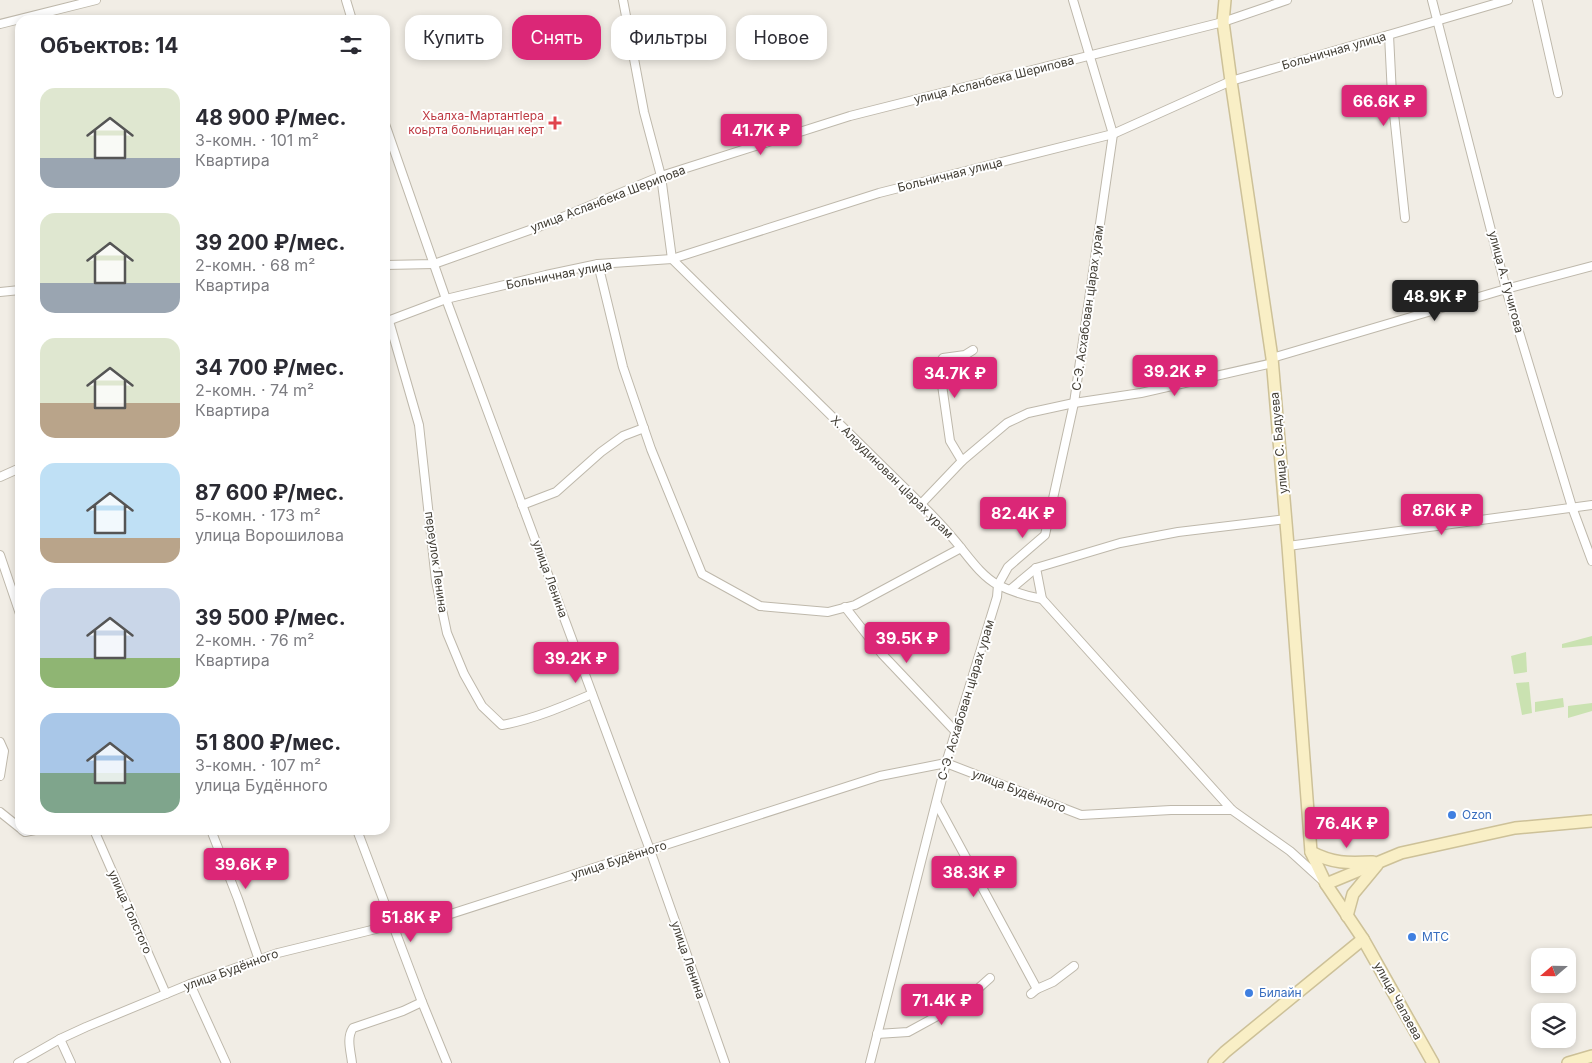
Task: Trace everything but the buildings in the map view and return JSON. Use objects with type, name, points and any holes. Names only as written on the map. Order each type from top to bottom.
[{"type":"main road","name":"улица С. Бадуева","points":[[1225,0],[1223,22],[1272,361],[1311,852],[1326,884],[1347,916]]},
{"type":"main road","points":[[1326,884],[1401,853],[1515,828],[1592,821]]},
{"type":"main road","points":[[1311,852],[1324,859],[1338,862],[1380,862]]},
{"type":"main road","points":[[1347,916],[1353,894],[1380,862]]},
{"type":"main road","name":"улица Чапаева","points":[[1347,916],[1433,1063]]},
{"type":"main road","points":[[1214,1063],[1362,939]]},
{"type":"main road","points":[[1568,1063],[1592,1056]]},
{"type":"street","points":[[36,15],[96,0]]},
{"type":"street","points":[[346,0],[350,15]]},
{"type":"street","points":[[624,0],[644,112],[661,176],[672,259]]},
{"type":"street","name":"С-Э. Асхабован цIарах урам","points":[[870,1063],[946,763],[997,597],[998,585],[1008,567],[1045,535],[1074,403],[1113,134],[1073,0]]},
{"type":"street","name":"улица Асланбека Шерипова","points":[[390,265],[434,264],[541,226],[661,176],[850,116],[1223,22],[1288,0]]},
{"type":"street","name":"улица А. Гучигова","points":[[1432,0],[1506,289],[1572,507],[1592,561]]},
{"type":"street","name":"Больничная улица","points":[[390,320],[446,299],[598,264],[672,259],[879,193],[1113,134],[1231,81],[1508,0]]},
{"type":"street","points":[[1537,0],[1558,94]]},
{"type":"street","points":[[0,24],[15,20]]},
{"type":"street","points":[[1389,35],[1392,95],[1405,218]]},
{"type":"street","name":"улица Ленина","points":[[390,138],[446,299],[650,850],[725,1063]]},
{"type":"street","name":"Х. Алаудинован цIарах урам","points":[[672,259],[921,504],[982,573],[998,585],[1011,589],[1018,594],[1042,599]]},
{"type":"street","points":[[598,264],[623,367],[644,428],[702,574],[760,606],[828,612],[855,605],[961,548]]},
{"type":"street","points":[[921,504],[962,461],[1007,423],[1028,414],[1074,403],[1141,393],[1272,361],[1506,289],[1592,266]]},
{"type":"street","points":[[0,292],[15,290]]},
{"type":"street","name":"переулок Ленина","points":[[390,331],[419,425],[436,581],[447,633],[464,674],[482,706],[502,725],[552,711],[592,694]]},
{"type":"street","points":[[962,461],[950,441],[939,364],[943,358],[965,355],[972,350]]},
{"type":"street","points":[[522,505],[556,492],[601,452],[623,436],[644,428]]},
{"type":"street","points":[[0,477],[15,470]]},
{"type":"street","points":[[1288,546],[1592,505]]},
{"type":"street","points":[[1011,589],[1036,568],[1120,543],[1178,532],[1286,519]]},
{"type":"street","points":[[0,555],[15,599]]},
{"type":"street","points":[[1036,568],[1042,599],[1232,810],[1290,851],[1326,884]]},
{"type":"street","points":[[845,608],[882,654],[956,732]]},
{"type":"street","points":[[0,742],[4,751],[0,776]]},
{"type":"street","name":"улица Будённого","points":[[18,1063],[60,1039],[166,994],[278,953],[392,925],[407,928],[880,776],[946,763],[1081,814],[1172,810],[1232,810]]},
{"type":"street","points":[[937,804],[1034,991],[1052,982],[1074,966]]},
{"type":"street","points":[[0,812],[15,824]]},
{"type":"street","name":"улица Толстого","points":[[96,835],[166,994]]},
{"type":"street","points":[[213,835],[259,960]]},
{"type":"street","points":[[359,835],[392,925],[447,1063]]},
{"type":"street","points":[[877,1034],[908,1032],[963,1002],[990,978]]},
{"type":"street","points":[[190,984],[226,1063]]},
{"type":"street","points":[[352,1063],[349,1040],[353,1028],[422,1002]]},
{"type":"street","points":[[60,1039],[70,1063]]},
{"type":"green space","points":[[1592,636],[1592,645],[1562,648],[1562,644]]},
{"type":"green space","points":[[1526,652],[1527,672],[1514,674],[1511,656]]},
{"type":"green space","points":[[1529,682],[1532,713],[1522,715],[1516,683]]},
{"type":"green space","points":[[1563,698],[1564,707],[1535,712],[1535,702]]},
{"type":"green space","points":[[1592,703],[1592,711],[1568,718],[1568,706]]},
{"type":"place","name":"Хьалха-МартантIера коьрта больницан керт","points":[[555,123]]},
{"type":"place","name":"Ozon","points":[[1452,815]]},
{"type":"place","name":"МТС","points":[[1412,937]]},
{"type":"place","name":"Билайн","points":[[1249,993]]}]
